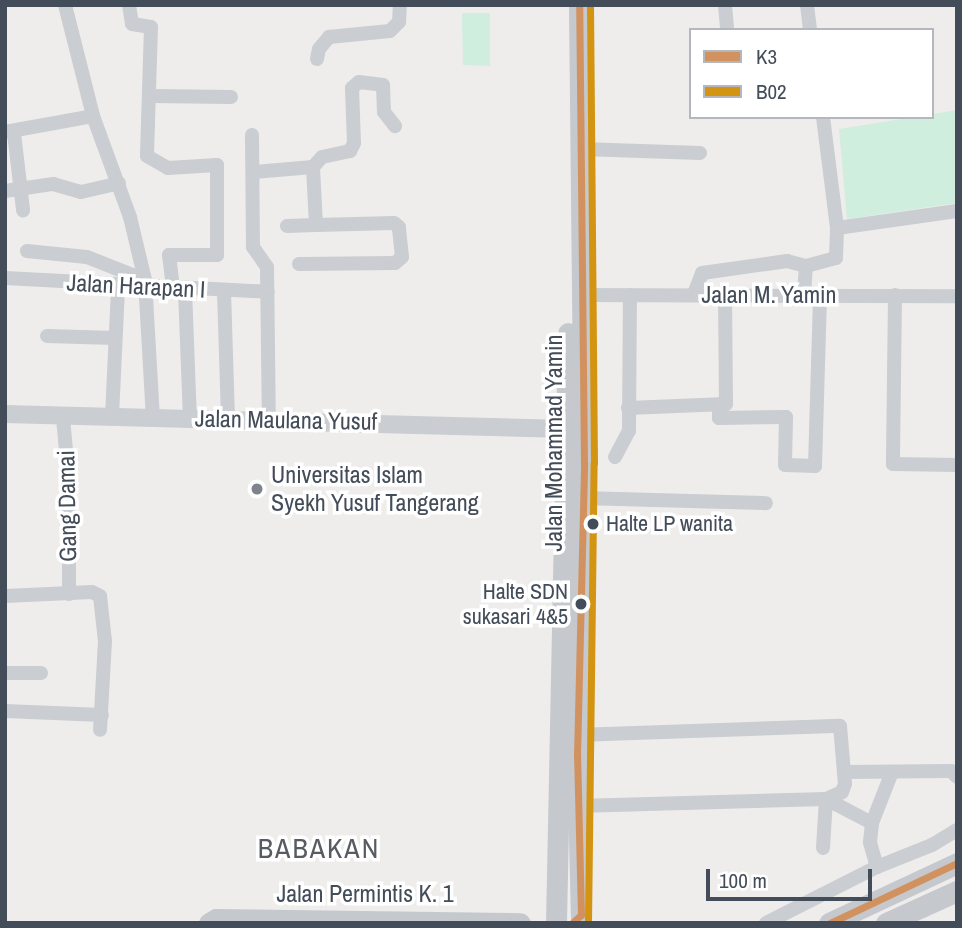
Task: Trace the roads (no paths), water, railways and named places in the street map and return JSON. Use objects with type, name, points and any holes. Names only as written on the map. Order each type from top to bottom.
[{"type":"main road","name":"Jalan Mohammad Yamin","points":[[556,923],[566,429],[566,5]]},
{"type":"main road","name":"Jalan Mohammad Yamin","points":[[578,920],[582,498],[582,149],[579,5]]},
{"type":"main road","points":[[829,923],[957,863]]},
{"type":"main road","points":[[886,923],[957,891]]},
{"type":"main road","name":"Jalan Permintis K. 1","points":[[209,923],[216,919],[520,923]]},
{"type":"street","points":[[65,5],[93,116],[119,183],[145,284],[153,417]]},
{"type":"street","points":[[129,5],[132,24],[152,27],[151,96],[144,151],[149,159],[167,167],[217,165],[217,255],[169,255],[179,289],[190,418]]},
{"type":"street","points":[[317,59],[319,49],[329,37],[390,31],[399,22],[400,5]]},
{"type":"street","points":[[725,5],[727,28]]},
{"type":"street","points":[[807,5],[810,28]]},
{"type":"street","points":[[253,172],[313,167],[322,157],[354,148],[355,83],[383,85],[384,112],[396,126]]},
{"type":"street","points":[[151,96],[180,103],[231,97]]},
{"type":"street","points":[[23,210],[10,132],[93,116]]},
{"type":"street","points":[[694,294],[702,274],[787,261],[806,265],[836,258],[823,119]]},
{"type":"street","points":[[252,135],[253,247],[267,262],[269,420]]},
{"type":"street","points":[[582,149],[700,153]]},
{"type":"street","points":[[313,167],[316,225]]},
{"type":"street","points":[[5,191],[21,186],[60,184],[81,191],[119,183]]},
{"type":"street","points":[[835,230],[957,211]]},
{"type":"street","points":[[287,226],[394,223],[399,227],[402,257],[395,263],[299,264]]},
{"type":"street","points":[[27,251],[94,258],[145,284]]},
{"type":"street","points":[[804,294],[806,265]]},
{"type":"street","name":"Jalan Harapan I","points":[[5,278],[118,287],[145,284],[179,289],[268,292]]},
{"type":"street","points":[[112,416],[118,287]]},
{"type":"street","points":[[224,291],[228,419]]},
{"type":"street","points":[[628,408],[719,407],[727,401],[725,294]]},
{"type":"street","points":[[719,407],[719,418],[786,417],[785,465],[815,466],[820,294]]},
{"type":"street","name":"Jalan M. Yamin","points":[[581,295],[957,296]]},
{"type":"street","points":[[615,457],[628,436],[630,295]]},
{"type":"street","points":[[895,295],[893,464],[957,465]]},
{"type":"street","points":[[47,336],[115,338]]},
{"type":"street","name":"Jalan Maulana Yusuf","points":[[5,414],[63,418],[112,416],[566,429]]},
{"type":"street","name":"Gang Damai","points":[[63,418],[69,484],[69,593]]},
{"type":"street","points":[[582,498],[766,503]]},
{"type":"street","points":[[5,596],[92,592],[102,600],[106,641],[100,730]]},
{"type":"street","points":[[5,673],[41,673]]},
{"type":"street","points":[[5,711],[102,715]]},
{"type":"street","points":[[578,734],[839,726],[844,772],[842,792],[826,799],[578,807]]},
{"type":"street","points":[[844,772],[951,771],[957,777]]},
{"type":"street","points":[[877,867],[870,842],[872,823],[892,772]]},
{"type":"street","points":[[826,799],[872,823]]},
{"type":"street","points":[[823,848],[826,799]]},
{"type":"street","points":[[766,923],[791,917],[877,867],[932,845],[957,830]]},
{"type":"place","name":"Universitas Islam Syekh Yusuf Tangerang","points":[[257,489]]},
{"type":"place","name":"Halte LP wanita","points":[[593,524]]},
{"type":"place","name":"Halte SDN sukasari 4&5","points":[[581,604]]},
{"type":"district","name":"BABAKAN","points":[[319,848]]}]
